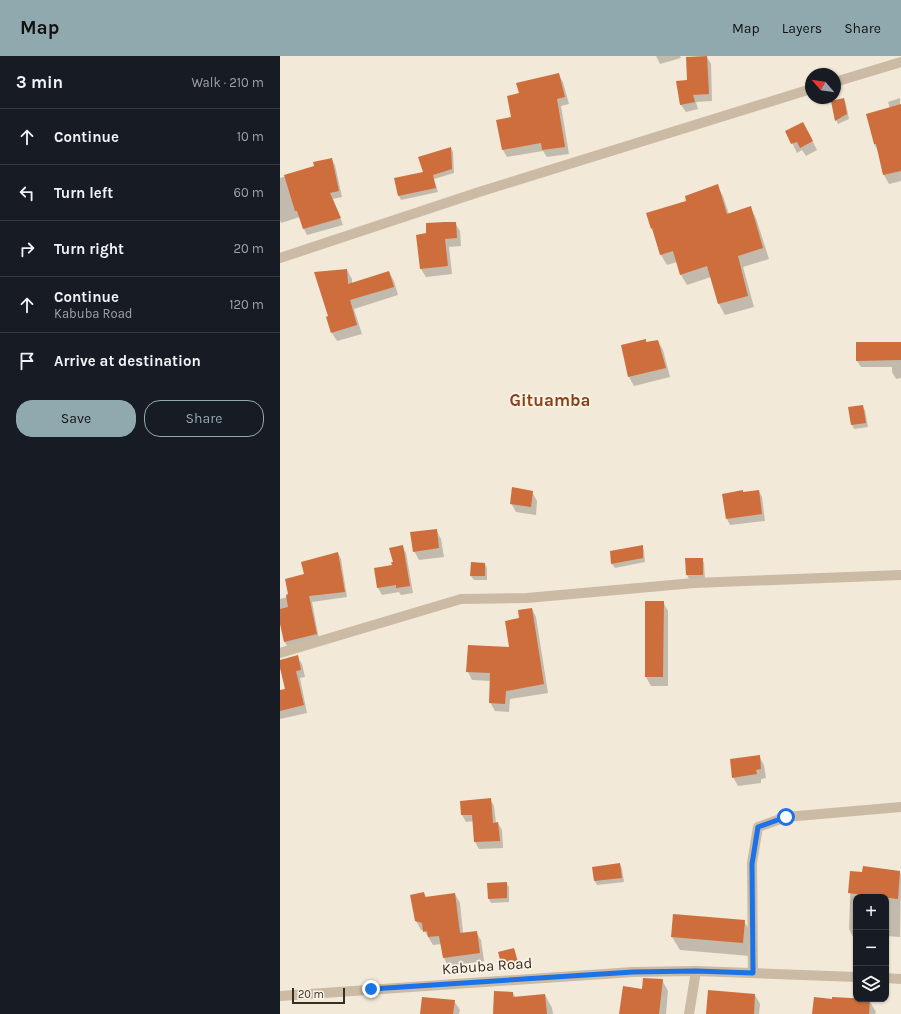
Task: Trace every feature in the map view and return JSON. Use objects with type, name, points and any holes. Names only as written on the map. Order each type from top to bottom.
[{"type":"street","points":[[841,80],[901,62]]},
{"type":"street","points":[[280,258],[479,192],[805,91]]},
{"type":"street","points":[[280,652],[461,599],[527,598],[694,582],[901,575]]},
{"type":"street","points":[[753,973],[752,864],[758,827],[786,817],[901,807]]},
{"type":"street","points":[[689,1014],[696,971]]},
{"type":"street","name":"Kabuba Road","points":[[280,996],[633,972],[696,971],[853,977]]},
{"type":"street","points":[[889,978],[901,979]]},
{"type":"building","points":[[707,56],[709,94],[693,95],[695,102],[680,105],[676,81],[687,80],[686,57]]},
{"type":"building","points":[[559,73],[565,97],[557,99],[565,147],[542,150],[541,143],[502,150],[496,120],[511,117],[507,96],[519,93],[516,83]]},
{"type":"building","points":[[844,98],[847,114],[835,121],[832,104],[841,104],[841,99]]},
{"type":"building","points":[[901,104],[901,171],[883,175],[876,144],[874,144],[866,114]]},
{"type":"building","points":[[803,122],[813,141],[800,148],[797,142],[791,144],[785,131]]},
{"type":"building","points":[[451,147],[452,169],[433,175],[436,188],[398,196],[394,178],[423,172],[418,157]]},
{"type":"building","points":[[332,158],[339,191],[330,193],[341,218],[303,229],[297,211],[295,211],[284,175],[314,166],[313,162]]},
{"type":"building","points":[[718,184],[727,214],[751,206],[763,248],[738,256],[748,296],[718,304],[707,266],[680,275],[673,251],[660,255],[646,213],[686,201],[685,196]]},
{"type":"building","points":[[456,222],[457,238],[445,239],[448,266],[420,269],[416,235],[426,233],[426,223]]},
{"type":"building","points":[[347,269],[348,284],[389,271],[394,287],[350,300],[357,325],[331,333],[326,317],[328,316],[314,272]]},
{"type":"building","points":[[646,339],[646,342],[658,340],[666,368],[628,377],[621,345]]},
{"type":"building","points":[[856,342],[901,342],[901,360],[856,361]]},
{"type":"building","points":[[863,405],[866,423],[851,425],[848,407]]},
{"type":"building","points":[[512,487],[533,491],[531,507],[510,504]]},
{"type":"building","points":[[743,490],[743,492],[759,490],[762,514],[726,519],[722,494]]},
{"type":"building","points":[[437,529],[439,548],[413,552],[410,532]]},
{"type":"building","points":[[403,545],[410,586],[396,588],[396,585],[377,588],[374,568],[392,565],[391,562],[393,562],[389,548]]},
{"type":"building","points":[[643,545],[643,558],[611,564],[610,551]]},
{"type":"building","points":[[338,552],[345,592],[309,596],[317,634],[284,642],[280,624],[280,609],[288,607],[286,595],[288,594],[285,579],[304,574],[301,562]]},
{"type":"building","points":[[685,558],[703,558],[703,575],[686,575]]},
{"type":"building","points":[[471,562],[485,563],[485,576],[470,576]]},
{"type":"building","points":[[645,601],[664,601],[663,677],[645,677]]},
{"type":"building","points":[[532,608],[544,684],[506,691],[505,704],[489,703],[490,673],[466,672],[468,645],[509,647],[505,621],[519,618],[518,610]]},
{"type":"building","points":[[298,655],[301,670],[296,671],[304,705],[280,711],[280,690],[285,689],[280,668],[280,660]]},
{"type":"building","points":[[760,755],[761,769],[756,770],[757,774],[732,778],[730,759]]},
{"type":"building","points":[[491,798],[493,823],[498,822],[500,841],[474,842],[472,815],[461,815],[460,801]]},
{"type":"building","points":[[620,863],[622,878],[594,881],[592,867]]},
{"type":"building","points":[[863,866],[900,871],[898,899],[889,898],[889,894],[848,893],[850,871],[862,872]]},
{"type":"building","points":[[507,882],[507,898],[488,899],[487,883]]},
{"type":"building","points":[[424,892],[425,897],[455,893],[460,933],[477,931],[480,953],[443,958],[439,936],[428,937],[427,931],[423,932],[422,923],[415,921],[410,895]]},
{"type":"building","points":[[673,914],[745,920],[743,943],[671,937]]},
{"type":"building","points":[[514,948],[518,963],[502,967],[498,952]]},
{"type":"building","points":[[643,978],[663,979],[659,1014],[619,1014],[623,986],[642,989]]},
{"type":"building","points":[[708,990],[755,994],[754,1014],[706,1014]]},
{"type":"building","points":[[494,991],[513,992],[513,997],[545,994],[547,1014],[493,1014]]},
{"type":"building","points":[[422,997],[455,1000],[453,1014],[420,1014]]},
{"type":"building","points":[[814,997],[832,999],[832,997],[853,998],[853,1002],[870,1002],[869,1014],[812,1014]]},
{"type":"district","name":"Gituamba","points":[[550,400]]},
{"type":"route","points":[[371,989],[633,972],[696,971],[753,973],[752,864],[758,827],[786,817]]}]
